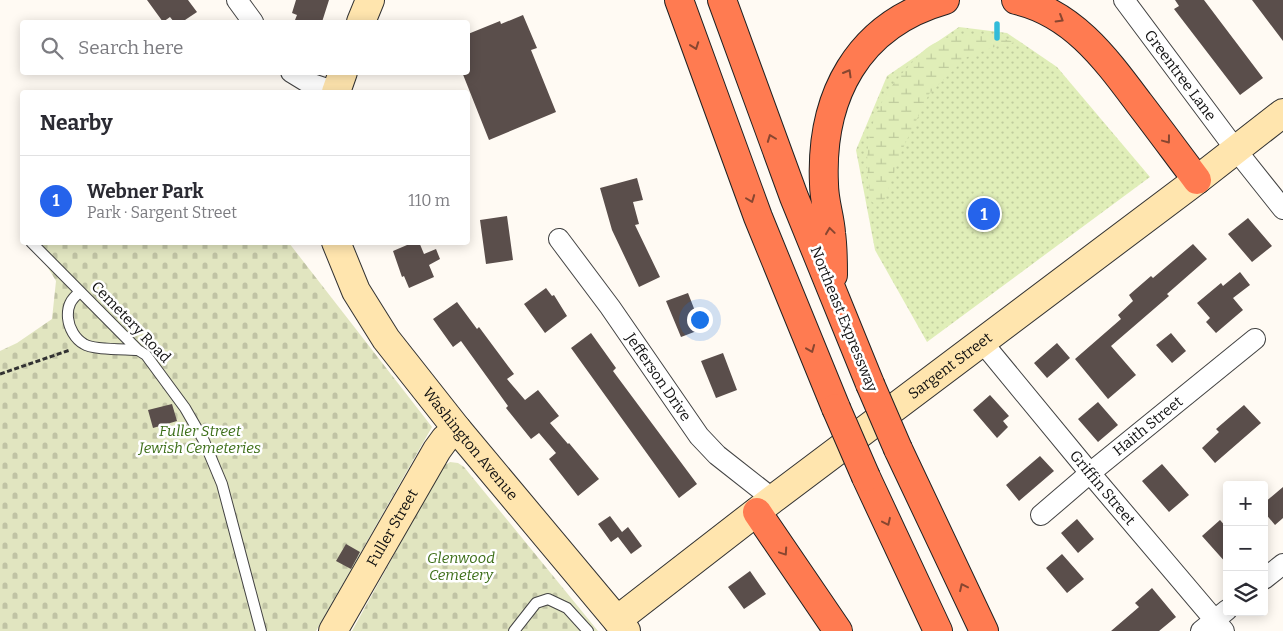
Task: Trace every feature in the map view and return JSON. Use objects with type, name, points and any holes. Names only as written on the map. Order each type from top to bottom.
[{"type":"highway","points":[[679,0],[758,217],[836,408],[938,631]]},
{"type":"highway","name":"Northeast Expressway","points":[[722,0],[770,135],[870,384],[984,631]]},
{"type":"highway","points":[[834,297],[831,232],[826,204],[824,165],[828,126],[838,91],[855,60],[881,32],[897,20],[914,11],[945,0]]},
{"type":"highway","points":[[1016,0],[1057,16],[1071,25],[1096,48],[1197,180]]},
{"type":"highway","points":[[765,505],[838,631]]},
{"type":"street","points":[[238,0],[252,20]]},
{"type":"street","points":[[363,20],[370,0]]},
{"type":"street","name":"Greentree Lane","points":[[1124,0],[1236,150],[1283,209]]},
{"type":"street","points":[[296,75],[309,83],[338,86]]},
{"type":"street","name":"Sargent Street","points":[[622,626],[765,505],[1197,180],[1283,113]]},
{"type":"street","name":"Jefferson Drive","points":[[559,239],[616,315],[700,436],[765,505]]},
{"type":"street","name":"Washington Avenue","points":[[337,245],[348,275],[375,324],[457,429],[622,626]]},
{"type":"street","name":"Haith Street","points":[[1041,515],[1255,339]]},
{"type":"street","name":"Griffin Street","points":[[982,342],[1217,623]]},
{"type":"street","name":"Fuller Street","points":[[333,631],[437,450],[445,439],[457,429]]},
{"type":"street","points":[[1268,576],[1283,564]]},
{"type":"lane","name":"Cemetery Road","points":[[34,245],[146,356],[185,408],[204,441],[222,484],[261,631]]},
{"type":"lane","points":[[80,292],[72,298],[69,306],[69,324],[74,335],[84,345],[138,350]]},
{"type":"lane","points":[[514,631],[536,604],[548,599],[567,608],[588,631]]},
{"type":"path","points":[[0,374],[84,345]]},
{"type":"green space","points":[[959,27],[1007,33],[1057,67],[1150,177],[927,342],[875,250],[856,150],[887,76]]},
{"type":"green space","points":[[957,34],[986,35],[1016,42],[997,46],[967,57],[929,94],[903,148],[884,201],[877,205],[872,202],[869,183],[868,147],[871,130],[884,98],[894,83],[919,55],[933,44]]},
{"type":"green space","name":"Fuller Street Jewish Cemeteries","points":[[34,245],[291,245],[432,427],[316,631],[0,631],[0,351],[17,343],[52,319],[56,281]]},
{"type":"green space","name":"Glenwood Cemetery","points":[[450,462],[458,463],[464,467],[598,631],[352,631],[443,466]]},
{"type":"building","points":[[147,0],[188,0],[197,12],[185,20],[172,20],[170,17],[162,20]]},
{"type":"building","points":[[296,0],[329,0],[323,20],[295,20],[297,15],[292,13]]},
{"type":"building","points":[[1175,0],[1204,0],[1263,78],[1240,95],[1174,9],[1179,6]]},
{"type":"building","points":[[1252,0],[1283,0],[1283,41]]},
{"type":"building","points":[[523,15],[537,48],[531,50],[556,112],[489,140],[463,75],[470,75],[470,33],[500,21],[501,24]]},
{"type":"building","points":[[637,178],[643,200],[633,202],[639,224],[635,225],[660,277],[639,287],[612,230],[600,188]]},
{"type":"building","points":[[507,216],[513,260],[486,264],[480,220]]},
{"type":"building","points":[[1248,218],[1272,246],[1252,262],[1228,234]]},
{"type":"building","points":[[1193,244],[1207,259],[1167,294],[1169,296],[1111,346],[1136,375],[1108,399],[1075,359],[1121,319],[1118,315],[1133,301],[1129,295],[1151,276],[1153,278]]},
{"type":"building","points":[[407,245],[420,245],[424,254],[436,249],[440,259],[429,265],[434,277],[409,288],[404,276],[402,277],[393,251]]},
{"type":"building","points":[[1240,272],[1250,285],[1233,298],[1243,310],[1216,333],[1206,322],[1210,318],[1197,303],[1221,283],[1223,286]]},
{"type":"building","points":[[546,288],[552,296],[554,295],[567,316],[545,333],[524,304]]},
{"type":"building","points":[[688,293],[702,329],[681,337],[666,301]]},
{"type":"building","points":[[457,302],[477,329],[479,327],[514,374],[507,379],[525,400],[538,390],[559,416],[550,423],[599,479],[578,496],[549,459],[556,453],[539,433],[531,439],[506,408],[508,406],[461,341],[453,347],[433,319]]},
{"type":"building","points":[[591,333],[616,368],[613,371],[697,484],[679,498],[571,348]]},
{"type":"building","points":[[1171,333],[1186,351],[1172,363],[1156,345]]},
{"type":"building","points":[[1057,343],[1070,358],[1047,378],[1034,363]]},
{"type":"building","points":[[723,353],[737,390],[716,398],[701,361]]},
{"type":"building","points":[[990,395],[1009,416],[1003,421],[1008,427],[997,438],[973,410]]},
{"type":"building","points":[[1098,402],[1118,425],[1098,442],[1078,419]]},
{"type":"building","points":[[172,404],[177,421],[153,428],[148,410]]},
{"type":"building","points":[[1244,405],[1261,423],[1215,463],[1202,448],[1219,432],[1216,429]]},
{"type":"building","points":[[1040,456],[1054,471],[1019,501],[1006,485]]},
{"type":"building","points":[[1162,464],[1189,495],[1169,512],[1142,481]]},
{"type":"building","points":[[1283,487],[1283,518],[1275,525],[1268,517],[1268,500]]},
{"type":"building","points":[[610,516],[622,532],[628,527],[642,546],[631,554],[618,537],[611,542],[598,524]]},
{"type":"building","points":[[1077,519],[1094,539],[1078,553],[1061,533]]},
{"type":"building","points":[[1220,520],[1223,523],[1223,560],[1202,536]]},
{"type":"building","points":[[346,544],[360,552],[351,569],[336,561]]},
{"type":"building","points":[[1062,554],[1084,579],[1067,593],[1046,568]]},
{"type":"building","points":[[750,571],[766,594],[744,609],[728,587]]},
{"type":"building","points":[[1152,588],[1176,617],[1159,631],[1111,631],[1139,607],[1135,603]]},
{"type":"waterway","points":[[997,24],[997,38]]},
{"type":"place","name":"Webner Park","points":[[984,214]]}]
